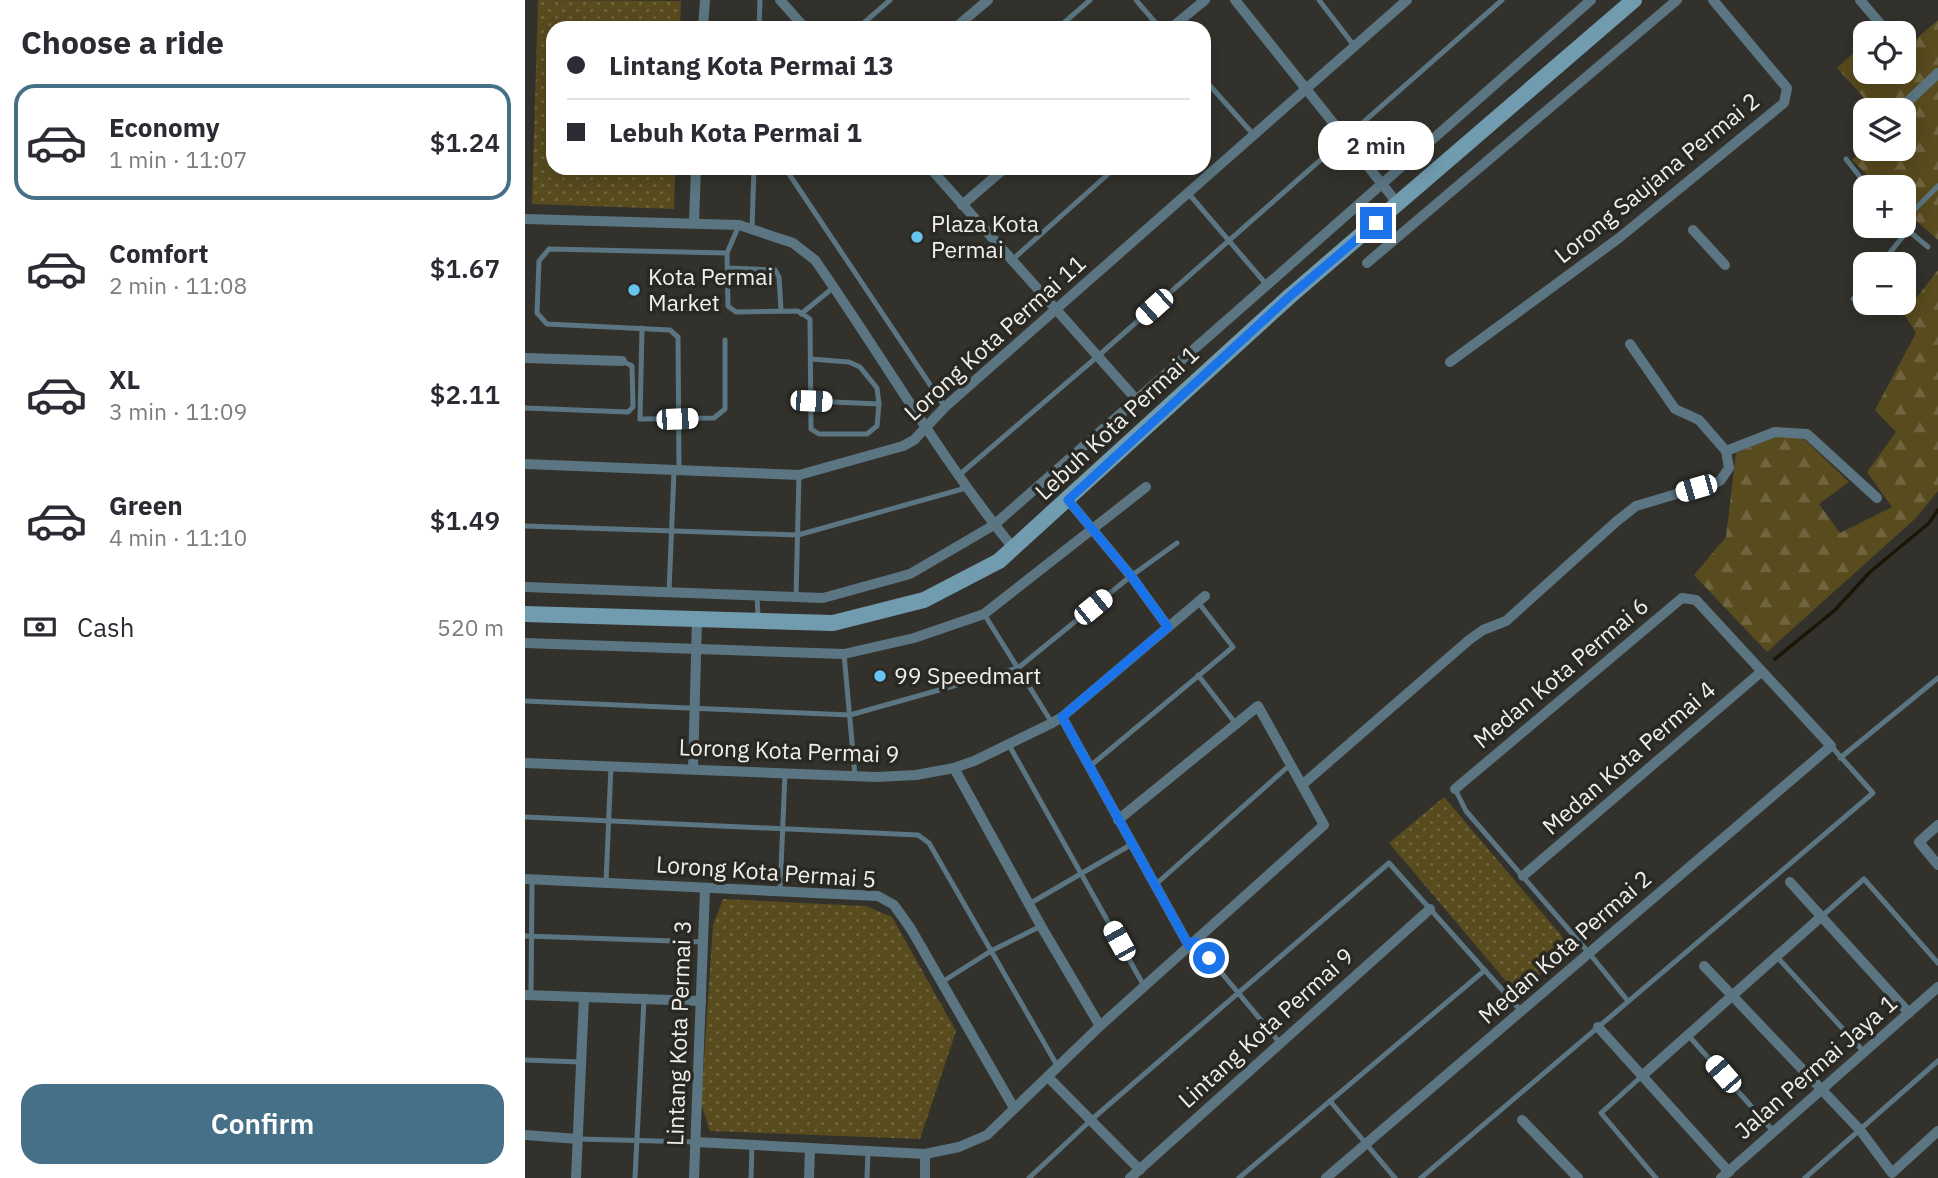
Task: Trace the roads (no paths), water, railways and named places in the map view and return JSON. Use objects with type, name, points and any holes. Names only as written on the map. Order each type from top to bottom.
[{"type":"street","points":[[704,21],[705,0]]},
{"type":"street","points":[[780,0],[799,21]]},
{"type":"street","points":[[963,21],[988,0]]},
{"type":"street","points":[[1180,21],[1205,0]]},
{"type":"street","points":[[1235,0],[1398,204]]},
{"type":"street","name":"Lebuh Kota Permai 1","points":[[525,587],[823,598],[910,574],[994,525],[1135,398],[1591,0]]},
{"type":"street","name":"Lebuh Kota Permai 1","points":[[525,614],[833,623],[924,600],[999,561],[1290,296],[1634,0]]},
{"type":"street","points":[[1367,263],[1677,0]]},
{"type":"street","name":"Lorong Saujana Permai 2","points":[[1450,362],[1619,239],[1784,103],[1787,88],[1713,0]]},
{"type":"street","points":[[1860,0],[1878,21]]},
{"type":"street","name":"Lorong Kota Permai 11","points":[[1211,174],[1355,47],[1401,2]]},
{"type":"street","points":[[1912,98],[1938,73]]},
{"type":"street","points":[[694,223],[696,175]]},
{"type":"street","points":[[936,175],[1135,398]]},
{"type":"street","points":[[962,205],[998,175]]},
{"type":"street","name":"Lorong Kota Permai 11","points":[[525,464],[799,475],[903,446],[1210,175]]},
{"type":"street","points":[[525,219],[739,225],[793,243],[815,260],[925,429],[1014,550]]},
{"type":"street","points":[[1693,230],[1725,265]]},
{"type":"street","points":[[1302,785],[1469,640],[1483,630],[1506,621],[1636,506],[1720,481],[1729,468],[1727,451],[1699,420],[1675,409],[1630,344]]},
{"type":"street","points":[[525,358],[622,361]]},
{"type":"street","points":[[1727,451],[1775,432],[1807,434],[1877,498]]},
{"type":"street","points":[[525,643],[843,654],[914,638],[984,614],[1146,487]]},
{"type":"street","points":[[1068,500],[1131,576],[1168,627]]},
{"type":"street","name":"Medan Kota Permai 6","points":[[1455,789],[1682,598],[1696,600],[1761,672]]},
{"type":"street","name":"Lorong Kota Permai 9","points":[[525,763],[855,776],[916,775],[954,768],[974,761],[1062,717],[1202,599]]},
{"type":"street","points":[[693,769],[697,619]]},
{"type":"street","points":[[1761,672],[1831,746]]},
{"type":"street","name":"Medan Kota Permai 4","points":[[1524,876],[1761,672]]},
{"type":"street","points":[[696,1142],[925,1154],[959,1147],[987,1135],[1100,1026],[1324,825],[1258,706],[1118,820]]},
{"type":"street","points":[[1062,717],[1155,885],[1192,944]]},
{"type":"street","name":"Medan Kota Permai 2","points":[[1326,1178],[1831,746]]},
{"type":"street","points":[[954,768],[1100,1026]]},
{"type":"street","points":[[1938,825],[1919,842],[1938,865]]},
{"type":"street","name":"Lorong Kota Permai 5","points":[[529,879],[878,896],[894,905],[900,913],[1014,1108]]},
{"type":"street","points":[[1790,883],[1909,1013]]},
{"type":"street","name":"Lintang Kota Permai 3","points":[[694,1178],[705,889]]},
{"type":"street","name":"Lintang Kota Permai 9","points":[[1130,1178],[1430,909]]},
{"type":"street","points":[[1643,1075],[1822,916]]},
{"type":"street","points":[[1704,966],[1860,1130],[1892,1173],[1938,1131]]},
{"type":"street","name":"Jalan Permai Jaya 1","points":[[1725,1175],[1938,988]]},
{"type":"street","points":[[528,995],[701,1001]]},
{"type":"street","points":[[576,1178],[585,997]]},
{"type":"street","points":[[1598,1027],[1643,1075],[1725,1175]]},
{"type":"street","points":[[1048,1077],[1140,1170]]},
{"type":"street","points":[[1522,1120],[1578,1178]]},
{"type":"street","points":[[525,1135],[578,1139]]},
{"type":"street","points":[[809,1178],[810,1148]]},
{"type":"street","points":[[925,1154],[925,1178]]},
{"type":"lane","points":[[759,21],[760,0]]},
{"type":"lane","points":[[866,21],[890,0]]},
{"type":"lane","points":[[1066,21],[1090,0]]},
{"type":"lane","points":[[1136,0],[1154,21]]},
{"type":"lane","points":[[1319,0],[1355,47]]},
{"type":"lane","points":[[958,476],[1502,0]]},
{"type":"lane","points":[[1211,91],[1254,136]]},
{"type":"lane","points":[[1846,159],[1859,175]]},
{"type":"lane","points":[[752,228],[754,175]]},
{"type":"lane","points":[[790,175],[945,408]]},
{"type":"lane","points":[[1012,260],[1107,175]]},
{"type":"lane","points":[[1916,208],[1938,186]]},
{"type":"lane","points":[[1189,194],[1266,285]]},
{"type":"lane","points":[[739,225],[727,253],[728,306],[736,312],[781,310],[801,314],[810,319],[811,429],[819,434],[867,434],[877,426],[877,388],[860,367],[849,362],[811,359]]},
{"type":"lane","points":[[1916,237],[1928,247]]},
{"type":"lane","points":[[669,592],[677,472],[678,337],[670,330],[547,324],[537,313],[540,261],[549,249],[727,253]]},
{"type":"lane","points":[[728,268],[775,270],[779,277],[781,310]]},
{"type":"lane","points":[[801,314],[834,287]]},
{"type":"lane","points":[[642,328],[640,419],[714,418],[725,409],[725,340]]},
{"type":"lane","points":[[525,408],[628,412],[633,407],[632,366],[622,361]]},
{"type":"lane","points":[[811,401],[879,404]]},
{"type":"lane","points":[[796,597],[799,475]]},
{"type":"lane","points":[[525,526],[798,535],[966,488]]},
{"type":"lane","points":[[525,701],[850,715],[1018,668],[1131,576],[1177,543]]},
{"type":"lane","points":[[757,596],[758,620]]},
{"type":"lane","points":[[1089,767],[1233,647],[1202,599]]},
{"type":"lane","points":[[984,614],[1052,723]]},
{"type":"lane","points":[[843,654],[855,776]]},
{"type":"lane","points":[[1198,676],[1236,724]]},
{"type":"lane","points":[[1840,758],[1938,678]]},
{"type":"lane","points":[[1009,744],[1144,986]]},
{"type":"lane","points":[[1421,1178],[1873,793],[1831,746]]},
{"type":"lane","points":[[1155,885],[1291,764]]},
{"type":"lane","points":[[606,883],[611,766]]},
{"type":"lane","points":[[780,891],[785,774]]},
{"type":"lane","points":[[1455,789],[1466,811],[1590,953],[1627,1002]]},
{"type":"lane","points":[[525,817],[918,835],[929,843],[1058,1068]]},
{"type":"lane","points":[[1029,904],[1132,844]]},
{"type":"lane","points":[[1029,1178],[1091,1120],[1389,863],[1522,1012]]},
{"type":"lane","points":[[528,995],[529,879]]},
{"type":"lane","points":[[1822,916],[1864,880],[1938,963]]},
{"type":"lane","points":[[942,982],[991,951],[1041,926]]},
{"type":"lane","points":[[528,936],[703,942]]},
{"type":"lane","points":[[1192,944],[1239,993],[1280,1043]]},
{"type":"lane","points":[[1777,957],[1865,1053]]},
{"type":"lane","points":[[1239,1178],[1485,970]]},
{"type":"lane","points":[[635,1178],[644,999]]},
{"type":"lane","points":[[1688,1035],[1774,1132]]},
{"type":"lane","points":[[525,1060],[581,1062]]},
{"type":"lane","points":[[1805,1178],[1938,1061]]},
{"type":"lane","points":[[1643,1075],[1601,1113],[1656,1178]]},
{"type":"lane","points":[[1330,1101],[1395,1178]]},
{"type":"lane","points":[[578,1139],[696,1142]]},
{"type":"lane","points":[[751,1178],[752,1145]]},
{"type":"lane","points":[[867,1178],[868,1151]]},
{"type":"waterway","points":[[1775,659],[1835,610],[1870,572],[1929,523],[1938,510]]},
{"type":"place","name":"Plaza Kota Permai","points":[[917,237]]},
{"type":"place","name":"Kota Permai Market","points":[[634,290]]},
{"type":"place","name":"99 Speedmart","points":[[880,676]]}]
